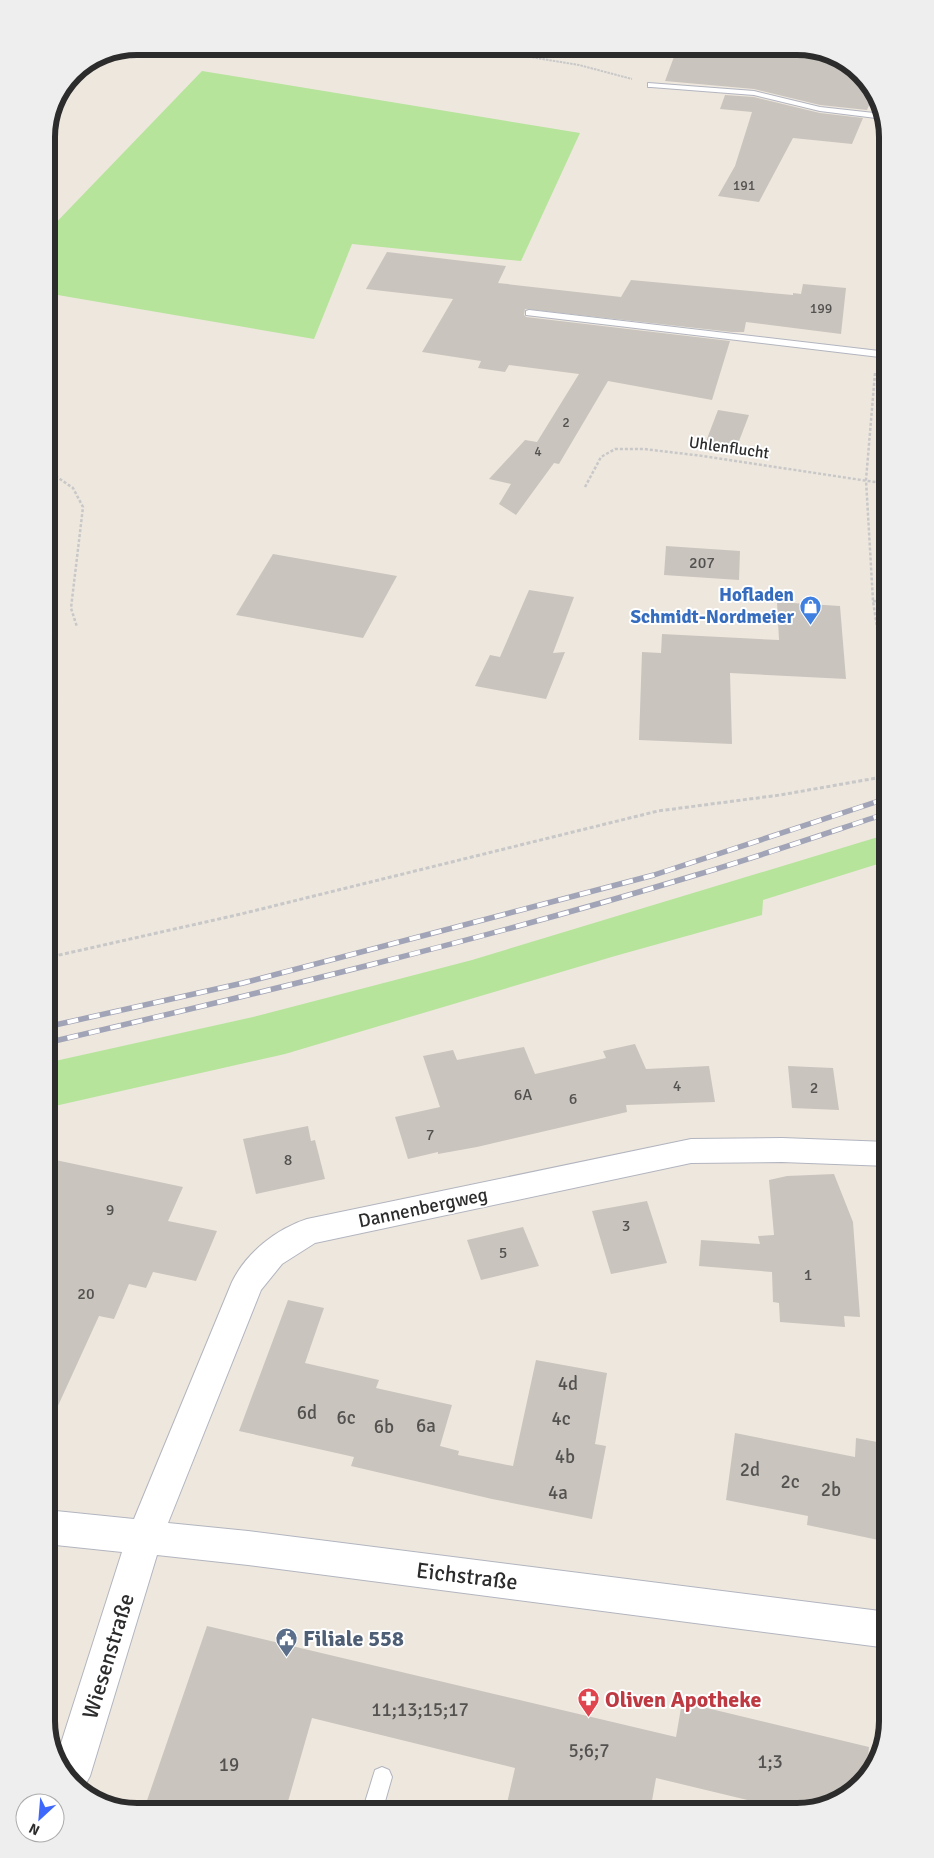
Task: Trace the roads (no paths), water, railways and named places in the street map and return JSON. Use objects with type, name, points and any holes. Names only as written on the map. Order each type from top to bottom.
[{"type":"street","name":"Dannenbergweg","points":[[145,1536],[248,1282],[272,1255],[307,1232],[691,1151],[782,1150],[879,1154]]},
{"type":"street","name":"Eichstraße","points":[[55,1528],[145,1536],[879,1629]]},
{"type":"street","name":"Wiesenstraße","points":[[72,1771],[145,1536]]},
{"type":"lane","points":[[652,84],[754,93],[820,109],[876,116]]},
{"type":"lane","points":[[529,313],[879,354]]},
{"type":"lane","points":[[375,1803],[382,1777]]},
{"type":"railway","points":[[55,1025],[243,983],[654,875],[879,801]]},
{"type":"railway","points":[[55,1041],[291,985],[535,922],[720,868],[879,816]]},
{"type":"place","name":"Hofladen Schmidt-Nordmeier","points":[[810,625]]},
{"type":"place","name":"Filiale 558","points":[[287,1657]]},
{"type":"place","name":"Oliven Apotheke","points":[[589,1718]]}]
